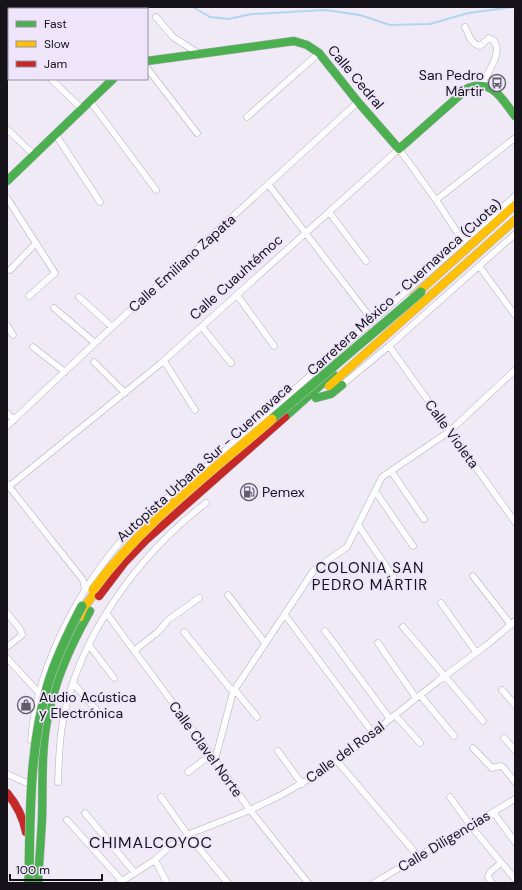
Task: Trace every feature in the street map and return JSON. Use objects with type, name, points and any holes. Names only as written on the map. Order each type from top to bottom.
[{"type":"main road","name":"Calle Cedral","points":[[148,60],[294,41],[308,45],[319,53],[358,102],[399,149]]},
{"type":"main road","points":[[7,182],[112,80]]},
{"type":"main road","name":"Calle Cuauhtémoc","points":[[399,149],[468,88],[475,85],[481,85]]},
{"type":"main road","points":[[481,85],[485,85],[494,90],[515,116]]},
{"type":"main road","name":"Carretera México - Cuernavaca (Cuota)","points":[[29,881],[38,758],[44,718],[52,683],[73,631],[84,609],[122,556],[194,483],[272,425],[515,206]]},
{"type":"main road","name":"Autopista Urbana Sur - Cuernavaca","points":[[29,881],[30,814],[34,757],[37,731],[44,696],[56,661],[68,634],[82,606],[103,576],[125,550],[148,527],[425,288],[515,206]]},
{"type":"main road","name":"Autopista Urbana Sur - Cuernavaca","points":[[40,883],[42,757],[47,720],[57,682],[69,652],[83,622],[104,589],[124,563],[171,517],[515,213]]},
{"type":"main road","name":"Carretera México - Cuernavaca (Cuota)","points":[[40,883],[50,751],[58,704],[71,664],[94,614],[114,581],[158,533],[316,398],[515,220]]},
{"type":"main road","points":[[316,398],[331,394],[342,385]]},
{"type":"main road","points":[[7,793],[15,802],[24,819],[29,881]]},
{"type":"street","points":[[156,16],[173,37],[198,53]]},
{"type":"street","points":[[465,27],[472,41],[477,45],[480,46],[489,38],[494,42],[497,53],[496,59],[481,85]]},
{"type":"street","points":[[247,117],[319,53]]},
{"type":"street","points":[[148,69],[197,133]]},
{"type":"street","points":[[52,80],[82,110]]},
{"type":"street","points":[[90,101],[156,190]]},
{"type":"street","name":"Calle Emiliano Zapata","points":[[7,426],[112,327],[358,102]]},
{"type":"street","points":[[7,129],[34,155]]},
{"type":"street","points":[[56,135],[100,202]]},
{"type":"street","points":[[436,200],[515,138]]},
{"type":"street","name":"Calle Cedral","points":[[399,149],[436,200],[463,242]]},
{"type":"street","name":"Calle Cuauhtémoc","points":[[8,486],[164,361],[399,149]]},
{"type":"street","points":[[268,184],[373,321]]},
{"type":"street","points":[[24,819],[32,730],[39,693],[52,655],[85,589],[114,549],[144,516],[194,483],[373,321],[515,196]]},
{"type":"street","points":[[7,198],[55,273],[30,296]]},
{"type":"street","points":[[329,212],[366,262]]},
{"type":"street","points":[[342,385],[389,346],[515,234]]},
{"type":"street","points":[[10,270],[36,243]]},
{"type":"street","points":[[479,266],[515,315]]},
{"type":"street","points":[[237,295],[274,346]]},
{"type":"street","points":[[79,297],[112,327]]},
{"type":"street","points":[[54,308],[94,344]]},
{"type":"street","points":[[7,325],[13,335]]},
{"type":"street","points":[[202,326],[231,363]]},
{"type":"street","name":"Calle Violeta","points":[[389,346],[515,522]]},
{"type":"street","points":[[33,347],[65,372]]},
{"type":"street","points":[[164,361],[195,410]]},
{"type":"street","points":[[94,362],[125,393]]},
{"type":"street","points":[[188,772],[213,757],[234,691],[314,570],[346,547],[382,477],[450,431],[515,370]]},
{"type":"street","points":[[7,413],[14,420]]},
{"type":"street","points":[[391,471],[424,519]]},
{"type":"street","points":[[8,486],[83,580],[85,589]]},
{"type":"street","points":[[375,491],[413,546]]},
{"type":"street","points":[[58,782],[60,742],[63,720],[73,683],[89,645],[106,614],[131,577],[151,554],[186,519],[206,503]]},
{"type":"street","points":[[358,526],[394,578]]},
{"type":"street","points":[[473,576],[513,623]]},
{"type":"street","points":[[228,595],[266,643]]},
{"type":"street","points":[[134,651],[159,631],[168,620],[199,598]]},
{"type":"street","points":[[441,603],[476,652]]},
{"type":"street","points":[[7,613],[20,629],[22,635],[7,647]]},
{"type":"street","name":"Calle Clavel Norte","points":[[106,614],[213,757],[250,810],[308,883]]},
{"type":"street","points":[[285,615],[373,733]]},
{"type":"street","name":"Calle del Rosal","points":[[120,882],[155,860],[170,846],[188,835],[250,810],[302,784],[337,761],[513,623]]},
{"type":"street","points":[[403,627],[483,721]]},
{"type":"street","points":[[325,631],[390,719]]},
{"type":"street","points":[[184,632],[257,717]]},
{"type":"street","points":[[378,643],[418,697],[454,736]]},
{"type":"street","points":[[89,645],[114,678]]},
{"type":"street","points":[[7,658],[39,693]]},
{"type":"street","points":[[73,683],[98,712]]},
{"type":"street","points":[[502,690],[515,705]]},
{"type":"street","points":[[396,715],[420,743]]},
{"type":"street","points":[[504,738],[515,750]]},
{"type":"street","points":[[473,748],[492,768],[500,766],[503,767],[515,782]]},
{"type":"street","points":[[278,751],[302,784]]},
{"type":"street","points":[[337,761],[418,856]]},
{"type":"street","points":[[7,774],[27,783]]},
{"type":"street","points":[[161,797],[188,835],[228,883]]},
{"type":"street","points":[[450,797],[470,825],[515,879]]},
{"type":"street","name":"Calle Diligencias","points":[[374,883],[515,799]]},
{"type":"street","points":[[493,812],[515,842]]},
{"type":"street","points":[[85,813],[135,873]]},
{"type":"street","points":[[67,820],[120,882]]},
{"type":"street","points":[[155,860],[167,883]]},
{"type":"street","points":[[492,883],[488,876],[490,872],[502,863]]},
{"type":"waterway","points":[[193,7],[210,17],[228,19],[252,14],[325,10],[360,15],[390,25],[430,24],[468,13],[514,7]]},
{"type":"traffic: fast","points":[[148,61],[294,41],[307,45],[319,53],[358,102],[399,149],[468,88],[477,86],[490,88],[501,97],[515,116]]},
{"type":"traffic: fast","points":[[7,181],[112,80]]},
{"type":"traffic: fast","points":[[272,419],[421,292]]},
{"type":"traffic: fast","points":[[285,417],[333,374]]},
{"type":"traffic: fast","points":[[316,398],[331,394],[342,385]]},
{"type":"traffic: fast","points":[[29,883],[32,782],[37,733],[48,684],[55,664],[82,606]]},
{"type":"traffic: fast","points":[[38,883],[42,819],[43,758],[47,721],[58,678],[76,637],[90,611]]},
{"type":"traffic: slow","points":[[413,297],[515,205]]},
{"type":"traffic: slow","points":[[329,386],[515,220]]},
{"type":"traffic: slow","points":[[93,590],[112,566],[155,521],[201,479],[272,419]]},
{"type":"traffic: slow","points":[[80,617],[83,609],[101,584]]},
{"type":"traffic: jam","points":[[99,596],[124,563],[146,540],[285,417]]},
{"type":"traffic: jam","points":[[7,793],[19,811],[26,832]]},
{"type":"place","name":"San Pedro Mártir","points":[[497,83]]},
{"type":"place","name":"Pemex","points":[[249,492]]},
{"type":"place","name":"Audio Acústica y Electrónica","points":[[26,705]]},
{"type":"district","name":"COLONIA SAN PEDRO MÁRTIR","points":[[370,576]]},
{"type":"district","name":"CHIMALCOYOC","points":[[151,842]]}]
